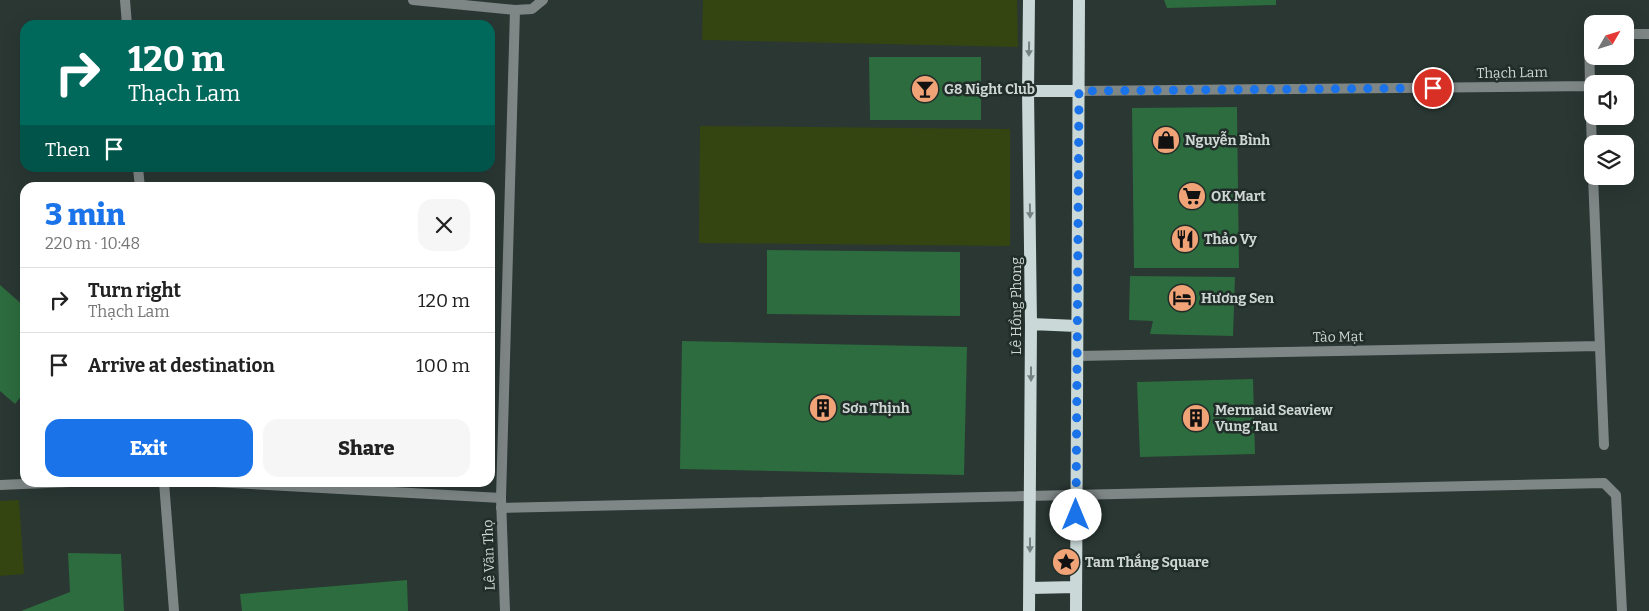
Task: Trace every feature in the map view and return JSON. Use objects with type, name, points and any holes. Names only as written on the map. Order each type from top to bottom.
[{"type":"main road","name":"Lê Hồng Phong","points":[[1029,0],[1028,91],[1031,324],[1029,611]]},
{"type":"main road","points":[[1076,611],[1079,0]]},
{"type":"main road","points":[[1028,91],[1079,91]]},
{"type":"main road","points":[[1031,324],[1077,326]]},
{"type":"main road","points":[[1030,588],[1076,587]]},
{"type":"street","points":[[125,0],[127,20]]},
{"type":"street","points":[[413,0],[515,10],[532,9],[543,0]]},
{"type":"street","name":"Lê Văn Thọ","points":[[505,611],[501,503],[515,10]]},
{"type":"street","points":[[1634,34],[1649,34]]},
{"type":"street","name":"Thạch Lam","points":[[1079,91],[1584,86]]},
{"type":"street","points":[[1594,185],[1604,445]]},
{"type":"street","name":"Tào Mạt","points":[[1077,356],[1600,346]]},
{"type":"street","points":[[282,487],[501,503],[1030,496],[1604,483],[1616,495],[1622,611]]},
{"type":"street","points":[[0,485],[20,484]]},
{"type":"street","points":[[164,487],[174,611]]},
{"type":"green space","points":[[703,0],[1017,0],[1018,47],[702,40]]},
{"type":"green space","points":[[700,126],[1010,129],[1010,246],[699,243]]},
{"type":"green space","points":[[19,500],[24,574],[0,576],[0,501]]},
{"type":"building","points":[[1164,0],[1276,0],[1276,5],[1167,8]]},
{"type":"building","name":"G8 Night Club","points":[[869,57],[981,57],[981,120],[870,120]]},
{"type":"building","points":[[1237,107],[1239,268],[1134,268],[1132,108]]},
{"type":"building","points":[[767,250],[960,252],[960,316],[767,314]]},
{"type":"building","name":"Hương Sen","points":[[1130,276],[1235,277],[1233,336],[1150,334],[1153,321],[1129,320]]},
{"type":"building","points":[[0,285],[20,303],[20,398],[15,404],[0,391]]},
{"type":"building","name":"Sơn Thịnh","points":[[682,341],[967,347],[964,475],[680,469]]},
{"type":"building","name":"Mermaid Seaview Vung Tau","points":[[1253,379],[1255,454],[1140,457],[1137,382]]},
{"type":"building","points":[[68,553],[121,554],[124,611],[21,611],[70,592]]},
{"type":"building","points":[[407,580],[408,611],[242,611],[240,594]]},
{"type":"place","name":"G8 Night Club","points":[[925,89]]},
{"type":"place","name":"Nguyễn Bình","points":[[1166,140]]},
{"type":"place","name":"OK Mart","points":[[1192,196]]},
{"type":"place","name":"Thảo Vy","points":[[1185,239]]},
{"type":"place","name":"Hương Sen","points":[[1182,298]]},
{"type":"place","name":"Sơn Thịnh","points":[[823,408]]},
{"type":"place","name":"Mermaid Seaview Vung Tau","points":[[1196,418]]},
{"type":"place","name":"Tam Thắng Square","points":[[1066,562]]},
{"type":"route","points":[[1076,515],[1079,91],[1433,88]]}]
